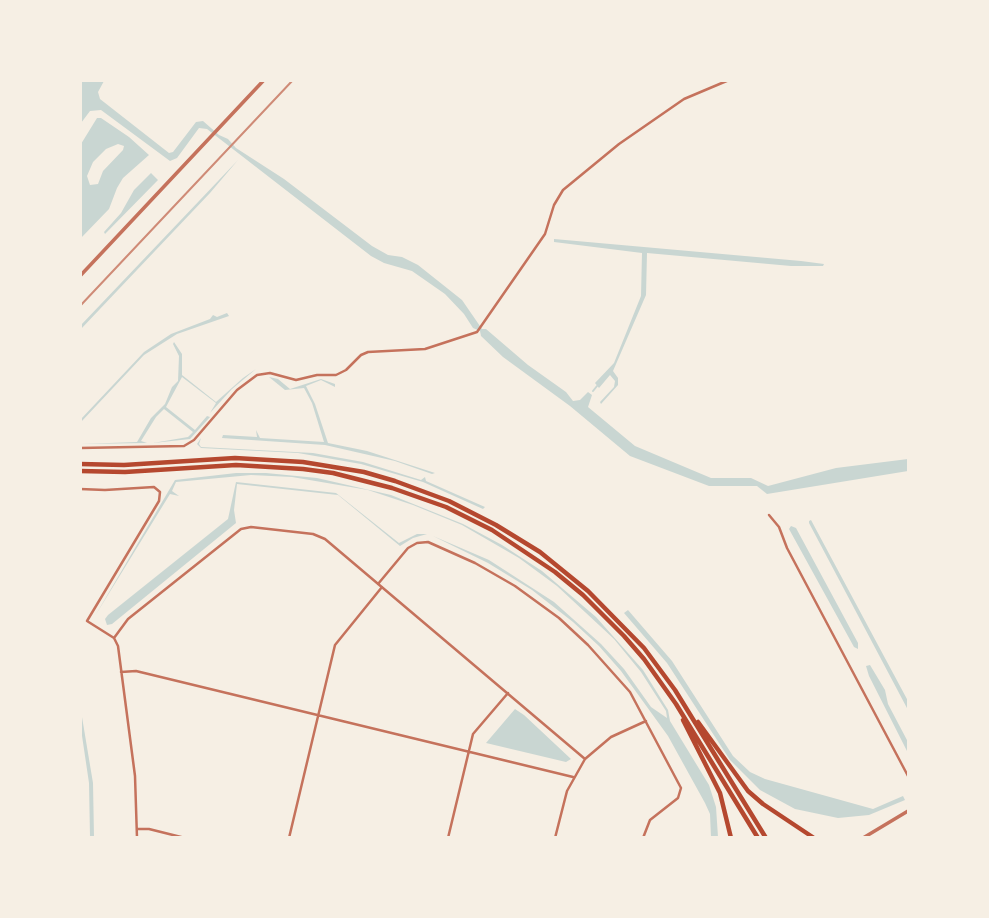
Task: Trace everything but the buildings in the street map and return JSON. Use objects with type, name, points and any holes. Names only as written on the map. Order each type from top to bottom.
[{"type":"highway","points":[[80,464],[124,465],[215,458],[279,459],[364,472],[449,501],[540,552],[588,591],[644,648],[748,790],[763,804],[814,838]]},
{"type":"highway","points":[[80,471],[125,472],[236,465],[280,466],[362,479],[468,517],[516,544],[583,595],[644,659],[679,710],[758,838]]},
{"type":"highway","points":[[679,710],[720,793],[731,838]]},
{"type":"highway","points":[[690,714],[766,838]]},
{"type":"street","points":[[80,276],[264,80]]},
{"type":"street","points":[[80,448],[184,446],[194,440],[237,390],[257,376],[270,373],[296,380],[339,374],[368,352],[425,349],[480,329],[545,234],[554,205],[563,190],[619,144],[684,99],[729,80]]},
{"type":"street","points":[[80,489],[154,487],[160,492],[159,500],[87,621],[114,638],[118,646],[135,776],[137,838]]},
{"type":"street","points":[[769,515],[779,527],[787,548],[908,776]]},
{"type":"street","points":[[114,638],[128,619],[246,527],[320,536],[585,759]]},
{"type":"street","points":[[379,584],[408,548],[417,542],[428,542],[475,563],[526,593],[574,631],[621,680],[646,721],[682,791],[678,798],[650,820],[643,838]]},
{"type":"street","points":[[289,838],[336,642],[382,587]]},
{"type":"street","points":[[121,672],[136,671],[573,777]]},
{"type":"street","points":[[448,838],[473,734],[508,694]]},
{"type":"street","points":[[555,838],[567,791],[585,759],[611,737],[646,721]]},
{"type":"street","points":[[867,837],[908,811]]},
{"type":"street","points":[[137,829],[149,829],[185,838]]},
{"type":"shaded area","points":[[81,80],[104,81],[98,92],[100,99],[169,153],[173,152],[196,122],[203,121],[372,246],[388,255],[402,257],[418,265],[462,300],[482,329],[486,329],[528,365],[566,392],[573,401],[580,400],[588,392],[592,395],[588,407],[635,446],[711,478],[751,478],[768,486],[836,468],[908,459],[908,471],[767,494],[757,486],[709,486],[630,456],[570,406],[503,357],[481,336],[480,331],[473,328],[445,294],[412,271],[384,263],[371,256],[207,129],[199,128],[177,158],[170,161],[101,110],[90,111],[81,123]]},
{"type":"shaded area","points":[[97,118],[101,118],[149,155],[123,178],[109,209],[81,238],[81,144]],"holes":[[[118,144],[124,146],[103,171],[98,184],[90,185],[87,176],[93,162],[106,149]]]},
{"type":"shaded area","points":[[238,160],[210,193],[81,329],[81,325]]},
{"type":"shaded area","points":[[151,173],[158,180],[105,234],[134,190]]},
{"type":"shaded area","points":[[554,239],[824,264],[791,266],[647,253],[646,295],[613,371],[618,378],[618,385],[601,404],[614,387],[615,381],[610,375],[599,388],[595,383],[614,363],[641,296],[642,253],[554,242]]},
{"type":"shaded area","points":[[227,313],[229,316],[177,334],[144,355],[81,422],[144,352],[171,334],[210,319],[213,315],[217,317]]},
{"type":"shaded area","points":[[174,342],[182,354],[182,375],[216,402],[256,369],[232,389],[210,413],[216,403],[182,377],[166,407],[195,430],[207,416],[210,417],[190,439],[153,443],[188,437],[193,432],[164,409],[141,441],[147,443],[81,444],[137,442],[178,381],[179,356]]},
{"type":"shaded area","points":[[269,377],[278,379],[290,389],[321,379],[335,384],[335,387],[321,380],[306,386],[328,443],[367,451],[435,473],[325,445],[222,438],[223,435],[257,437],[256,430],[260,438],[324,442],[312,403],[304,388],[285,390]]},
{"type":"shaded area","points":[[201,438],[201,447],[313,453],[363,462],[421,480],[425,477],[426,481],[485,507],[483,509],[423,482],[361,464],[298,453],[201,448],[197,444]]},
{"type":"shaded area","points":[[236,473],[317,478],[391,495],[463,524],[542,571],[596,617],[643,670],[709,785],[716,807],[718,837],[711,837],[710,814],[668,736],[621,671],[599,646],[532,590],[488,563],[433,536],[489,560],[554,602],[601,644],[624,669],[651,707],[667,718],[666,711],[641,672],[614,639],[557,586],[519,558],[462,525],[413,505],[368,490],[292,477],[251,475],[176,482],[172,491],[179,496],[170,494],[95,616],[175,480]]},
{"type":"shaded area","points":[[236,482],[336,493],[399,543],[417,534],[427,534],[400,546],[338,495],[237,484],[234,510],[236,523],[112,624],[107,625],[105,619],[108,615],[228,519]]},
{"type":"shaded area","points":[[811,520],[908,701],[908,710],[809,523]]},
{"type":"shaded area","points":[[791,526],[796,528],[858,643],[858,649],[854,647],[789,529]]},
{"type":"shaded area","points":[[628,610],[672,661],[733,756],[750,772],[765,779],[873,809],[903,796],[905,800],[869,815],[838,818],[795,809],[760,790],[730,760],[667,663],[624,613]]},
{"type":"shaded area","points":[[870,665],[885,690],[888,704],[908,742],[908,753],[869,676],[866,666]]},
{"type":"shaded area","points":[[515,709],[571,759],[566,762],[486,743]]},
{"type":"shaded area","points":[[81,711],[93,783],[94,837],[90,837],[89,783]]},
{"type":"waterway","points":[[593,391],[597,386]]},
{"type":"railway","points":[[80,306],[293,80]]}]
